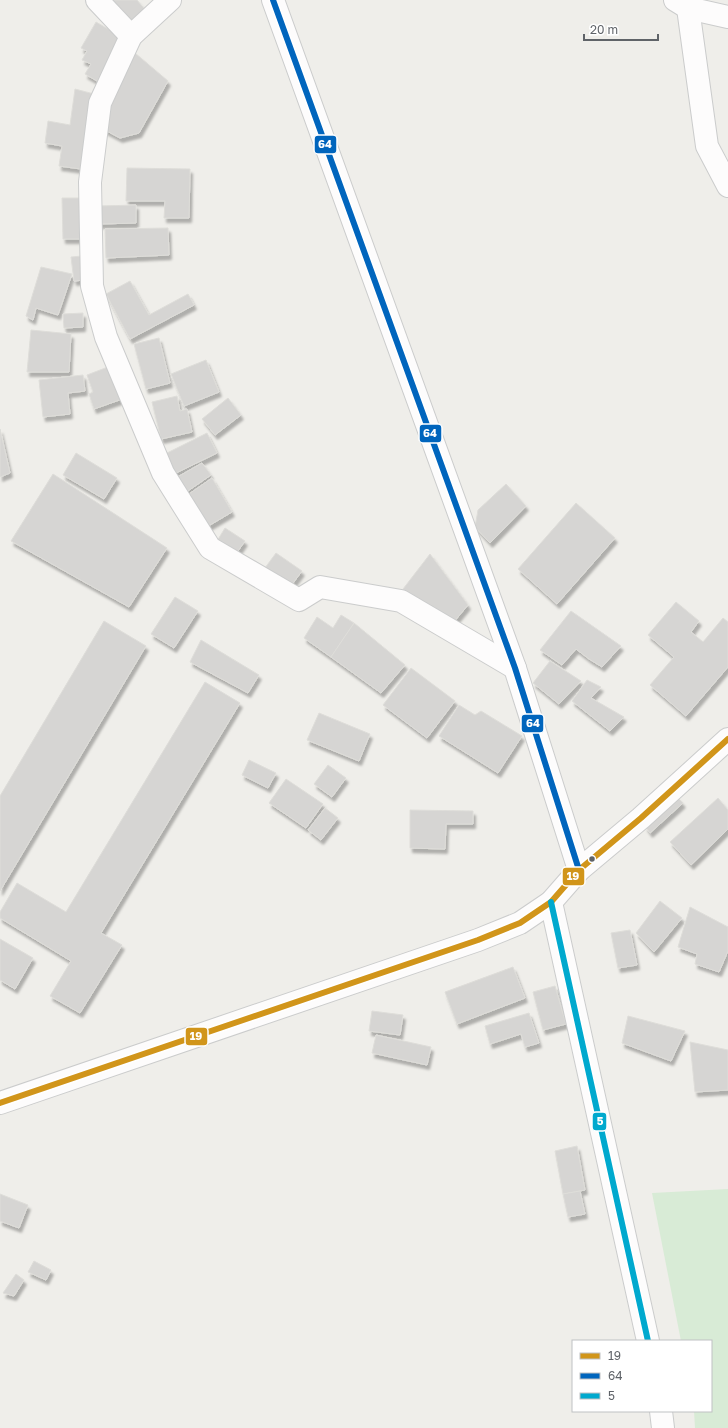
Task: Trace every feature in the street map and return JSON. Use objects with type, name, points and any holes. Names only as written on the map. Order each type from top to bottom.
[{"type":"street","points":[[97,0],[131,36]]},
{"type":"street","points":[[170,0],[131,36],[100,103],[90,182],[92,286],[106,337],[163,473],[210,548],[299,600],[320,587],[401,600],[516,668]]},
{"type":"street","points":[[273,0],[516,668],[579,870]]},
{"type":"street","points":[[728,17],[682,4],[707,146],[728,186]]},
{"type":"street","points":[[0,1103],[478,940],[520,923],[551,902],[579,870],[641,818],[728,740]]},
{"type":"street","points":[[551,902],[648,1340]]},
{"type":"street","points":[[661,1412],[663,1428]]},
{"type":"green space","points":[[728,1189],[728,1428],[695,1428],[694,1412],[712,1412],[712,1340],[681,1340],[652,1193]]},
{"type":"building","points":[[105,0],[137,0],[147,12],[129,28]]},
{"type":"building","points":[[96,22],[122,37],[97,81],[85,74],[91,64],[82,60],[87,51],[81,48]]},
{"type":"building","points":[[135,53],[168,81],[139,133],[120,138],[101,128],[105,111]]},
{"type":"building","points":[[75,89],[94,94],[81,169],[59,166],[62,146],[45,143],[48,121],[70,125]]},
{"type":"building","points":[[127,168],[190,169],[189,218],[164,218],[165,201],[126,201]]},
{"type":"building","points":[[62,198],[80,198],[81,239],[63,239]]},
{"type":"building","points":[[136,205],[136,223],[98,224],[97,206]]},
{"type":"building","points":[[168,228],[169,255],[106,258],[105,229]]},
{"type":"building","points":[[82,256],[84,280],[74,281],[71,257]]},
{"type":"building","points":[[41,267],[72,274],[58,315],[36,308],[33,320],[26,316]]},
{"type":"building","points":[[130,281],[149,315],[188,294],[194,305],[130,339],[106,294]]},
{"type":"building","points":[[83,313],[83,327],[64,328],[63,314]]},
{"type":"building","points":[[31,330],[71,334],[69,372],[27,372]]},
{"type":"building","points":[[159,338],[170,383],[146,389],[134,344]]},
{"type":"building","points":[[206,360],[219,392],[184,406],[171,374]]},
{"type":"building","points":[[113,365],[125,398],[94,409],[89,394],[93,392],[87,375]]},
{"type":"building","points":[[83,375],[85,391],[68,393],[70,414],[43,417],[39,380]]},
{"type":"building","points":[[177,396],[180,411],[187,409],[192,432],[161,439],[152,402]]},
{"type":"building","points":[[228,398],[241,415],[215,435],[202,419]]},
{"type":"building","points":[[0,429],[10,473],[0,477]]},
{"type":"building","points":[[207,433],[217,453],[174,474],[165,454]]},
{"type":"building","points":[[76,453],[117,478],[104,499],[63,475]]},
{"type":"building","points":[[202,463],[211,475],[185,493],[174,479]]},
{"type":"building","points":[[53,474],[167,548],[129,607],[11,541]]},
{"type":"building","points":[[212,478],[232,512],[205,528],[186,496]]},
{"type":"building","points":[[506,484],[526,506],[490,543],[475,527],[478,510]]},
{"type":"building","points":[[576,503],[615,538],[557,604],[518,569]]},
{"type":"building","points":[[225,528],[245,541],[236,554],[217,541]]},
{"type":"building","points":[[276,553],[302,571],[288,590],[262,572]]},
{"type":"building","points":[[430,554],[468,605],[453,623],[403,589]]},
{"type":"building","points":[[175,597],[198,611],[174,648],[151,634]]},
{"type":"building","points":[[676,602],[699,621],[691,632],[703,642],[723,618],[728,622],[728,667],[686,716],[650,685],[674,657],[648,635]]},
{"type":"building","points":[[571,611],[621,646],[602,667],[576,649],[562,665],[540,650]]},
{"type":"building","points":[[341,615],[354,623],[331,657],[304,638],[317,617],[333,628]]},
{"type":"building","points":[[104,621],[146,646],[0,891],[0,796]]},
{"type":"building","points":[[354,623],[405,665],[381,693],[331,657]]},
{"type":"building","points":[[201,640],[259,675],[248,693],[190,662]]},
{"type":"building","points":[[550,661],[581,681],[559,704],[533,683]]},
{"type":"building","points":[[411,668],[455,701],[427,738],[383,705]]},
{"type":"building","points":[[587,680],[601,687],[591,698],[624,717],[610,731],[572,701]]},
{"type":"building","points":[[205,682],[240,703],[101,933],[122,945],[80,1013],[50,996],[71,961],[0,918],[0,912],[17,883],[66,912]]},
{"type":"building","points":[[459,705],[475,715],[481,711],[522,736],[498,773],[439,736]]},
{"type":"building","points":[[319,713],[370,734],[359,761],[307,740]]},
{"type":"building","points":[[249,760],[276,773],[268,788],[242,775]]},
{"type":"building","points":[[328,765],[346,778],[332,797],[314,784]]},
{"type":"building","points":[[286,779],[323,804],[306,828],[269,803]]},
{"type":"building","points":[[677,797],[683,803],[650,833],[645,826]]},
{"type":"building","points":[[718,798],[728,810],[728,829],[691,865],[670,842]]},
{"type":"building","points":[[325,808],[338,818],[321,840],[308,830]]},
{"type":"building","points":[[410,810],[473,811],[473,824],[446,824],[445,849],[410,848]]},
{"type":"building","points":[[660,901],[682,918],[654,952],[636,933]]},
{"type":"building","points":[[690,907],[728,927],[728,951],[719,972],[695,964],[697,954],[678,947]]},
{"type":"building","points":[[630,930],[637,965],[618,968],[611,933]]},
{"type":"building","points":[[0,939],[33,958],[15,989],[0,980]]},
{"type":"building","points":[[513,967],[525,998],[457,1024],[445,992]]},
{"type":"building","points":[[555,986],[566,1024],[543,1030],[533,992]]},
{"type":"building","points":[[372,1011],[403,1015],[400,1035],[369,1031]]},
{"type":"building","points":[[529,1013],[539,1043],[525,1047],[521,1034],[490,1044],[485,1026]]},
{"type":"building","points":[[628,1016],[685,1031],[671,1061],[622,1043]]},
{"type":"building","points":[[376,1035],[431,1047],[427,1065],[372,1053]]},
{"type":"building","points":[[690,1042],[728,1050],[728,1090],[695,1092]]},
{"type":"building","points":[[577,1146],[585,1190],[563,1194],[555,1151]]},
{"type":"building","points":[[580,1191],[585,1214],[568,1217],[563,1194]]},
{"type":"building","points":[[0,1194],[28,1205],[19,1228],[0,1221]]},
{"type":"building","points":[[34,1261],[51,1270],[46,1280],[28,1272]]},
{"type":"building","points":[[16,1274],[24,1280],[14,1296],[3,1293]]},
{"type":"transit line","name":"64","points":[[273,0],[515,668],[579,870]]},
{"type":"transit line","name":"19","points":[[0,1103],[478,940],[520,923],[551,902],[579,870],[641,818],[728,739]]},
{"type":"transit line","name":"5","points":[[551,902],[648,1340]]}]
